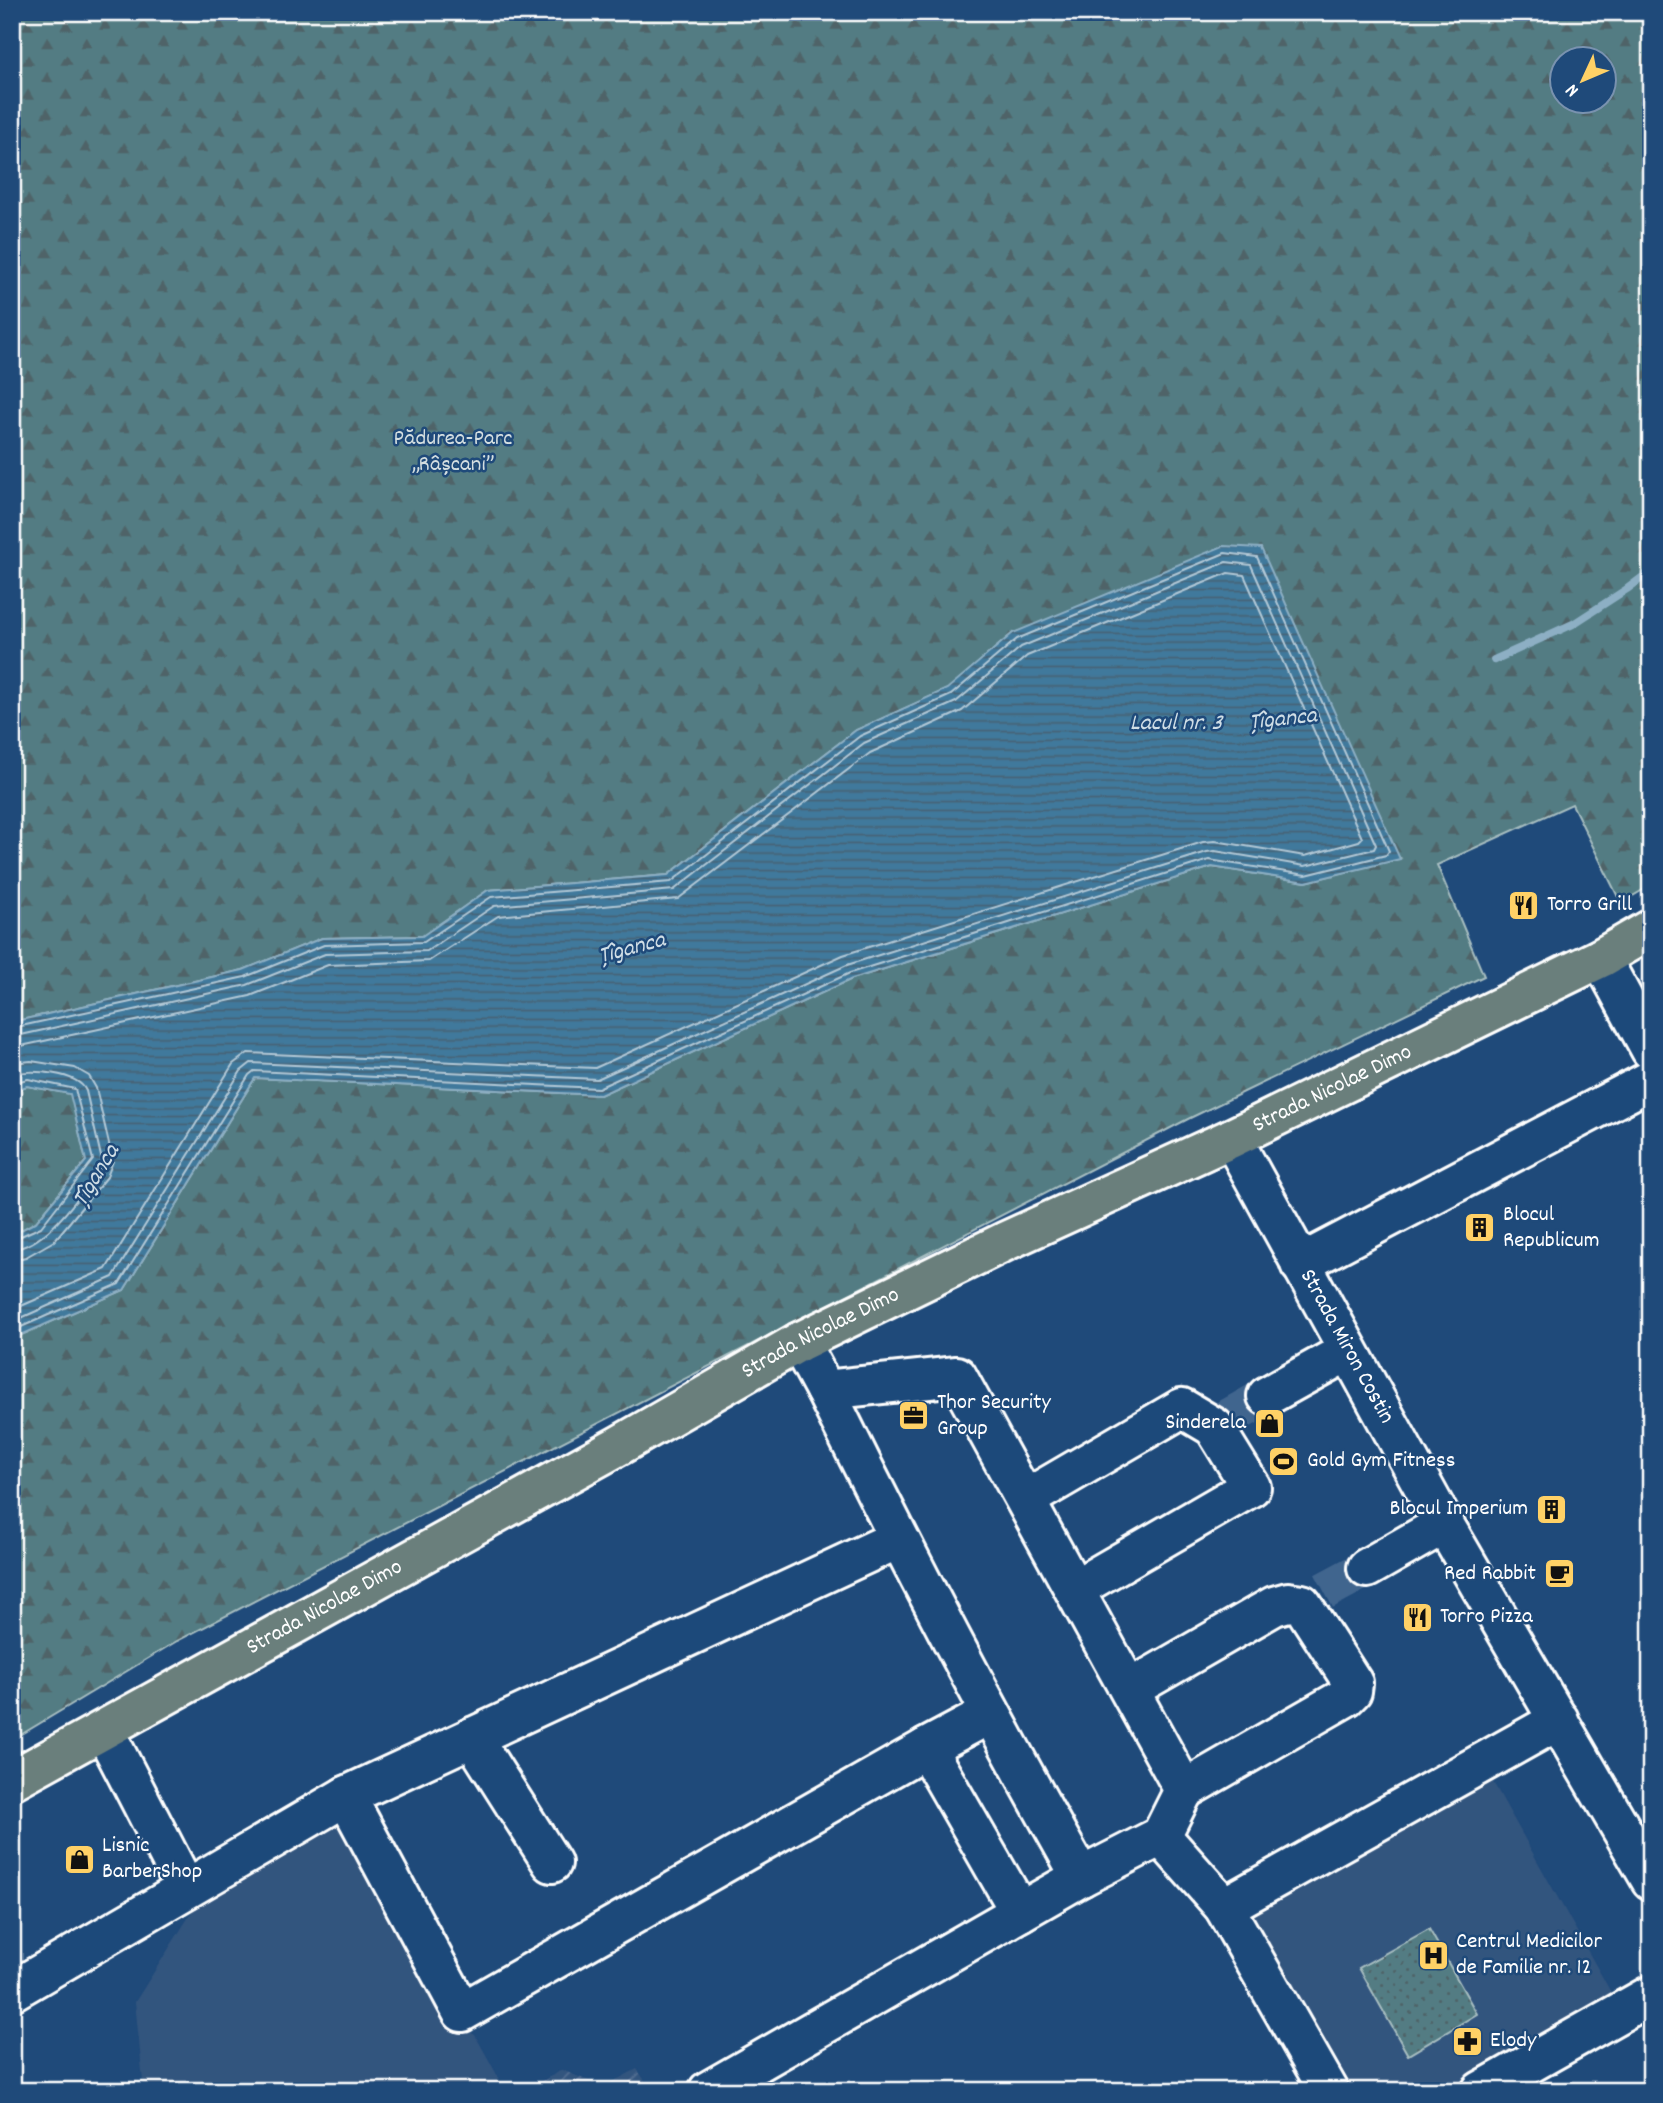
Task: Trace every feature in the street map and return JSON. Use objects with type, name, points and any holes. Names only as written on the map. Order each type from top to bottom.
[{"type":"main road","name":"Strada Nicolae Dimo","points":[[12,1780],[608,1451],[799,1342],[1006,1241],[1232,1138],[1601,958],[1651,929]]},
{"type":"street","points":[[1601,958],[1651,1050]]},
{"type":"street","points":[[1300,1264],[1651,1080]]},
{"type":"street","name":"Strada Miron Costin","points":[[1232,1138],[1444,1524],[1651,1880]]},
{"type":"street","points":[[799,1342],[990,1714],[1081,1877]]},
{"type":"street","points":[[1267,1396],[1348,1351]]},
{"type":"street","points":[[825,1390],[957,1376],[1184,1790]]},
{"type":"street","points":[[1026,1499],[1181,1408],[1220,1423],[1251,1487],[1075,1588]]},
{"type":"street","points":[[1367,1568],[1444,1524]]},
{"type":"street","points":[[12,1991],[346,1796],[898,1539]]},
{"type":"street","points":[[708,2091],[1081,1877],[1161,1836],[1184,1790],[1346,1697],[1352,1691],[1353,1683],[1313,1597],[1274,1606],[1130,1689]]},
{"type":"street","points":[[346,1796],[462,2012],[990,1714]]},
{"type":"street","points":[[1224,1907],[1559,1720]]},
{"type":"street","points":[[104,1730],[186,1889]]},
{"type":"street","points":[[472,1737],[552,1863]]},
{"type":"street","points":[[926,1748],[1020,1912]]},
{"type":"street","points":[[1161,1836],[1224,1907],[1329,2091]]},
{"type":"street","points":[[1481,2091],[1651,1995]]},
{"type":"shaded area","name":"Centrul Medicilor de Familie nr. 12","points":[[1484,1766],[1617,2003],[1459,2091],[1355,2091],[1248,1906]]},
{"type":"shaded area","points":[[343,1818],[452,2021],[475,2035],[506,2091],[144,2091],[135,2002],[207,1888]]},
{"type":"shaded area","points":[[637,2069],[652,2091],[525,2091],[562,2070],[603,2087]]},
{"type":"green space","name":"Pădurea-Parc „Râșcani”","points":[[12,12],[1651,12],[1651,885],[1621,903],[1572,804],[1437,865],[1484,976],[1188,1119],[177,1641],[12,1740],[12,1339],[124,1290],[255,1078],[600,1095],[852,979],[1212,867],[1306,882],[1400,858],[1013,633],[948,689],[856,730],[668,875],[488,890],[423,936],[322,938],[243,970],[12,1022]]},
{"type":"green space","points":[[27,1086],[71,1094],[86,1161],[36,1222],[12,1235],[12,1091]]},
{"type":"green space","points":[[1429,1929],[1477,2014],[1408,2055],[1359,1968]]},
{"type":"water","name":"Lacul nr. 3","points":[[1223,546],[1261,548],[1400,859],[1306,882],[1212,867],[852,979],[600,1095],[255,1078],[124,1290],[12,1339],[12,1235],[36,1222],[86,1161],[70,1094],[27,1086],[12,1091],[12,1022],[243,970],[322,938],[422,936],[488,890],[668,875],[856,730],[947,689],[1013,633]]},
{"type":"waterway","name":"Țîganca","points":[[1494,660],[1573,624],[1651,571]]},
{"type":"tunnel","points":[[1226,1419],[1267,1396]]},
{"type":"tunnel","points":[[1324,1591],[1367,1568]]},
{"type":"place","name":"Torro Grill","points":[[1524,905]]},
{"type":"place","name":"Blocul Republicum","points":[[1480,1228]]},
{"type":"place","name":"Thor Security Group","points":[[914,1416]]},
{"type":"place","name":"Sinderela","points":[[1269,1423]]},
{"type":"place","name":"Gold Gym Fitness","points":[[1284,1461]]},
{"type":"place","name":"Blocul Imperium","points":[[1551,1509]]},
{"type":"place","name":"Red Rabbit","points":[[1559,1574]]},
{"type":"place","name":"Torro Pizza","points":[[1417,1617]]},
{"type":"place","name":"Lisnic BarberShop","points":[[79,1859]]},
{"type":"place","name":"Centrul Medicilor de Familie nr. 12","points":[[1433,1955]]},
{"type":"place","name":"Elody","points":[[1467,2041]]}]
